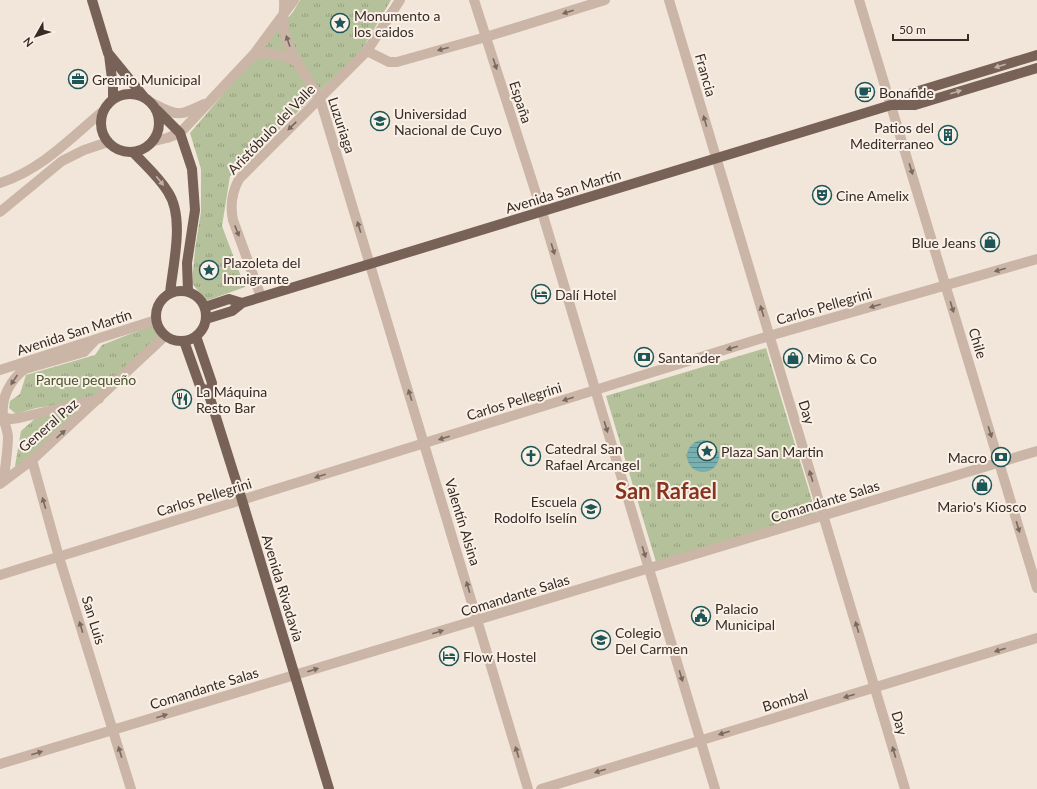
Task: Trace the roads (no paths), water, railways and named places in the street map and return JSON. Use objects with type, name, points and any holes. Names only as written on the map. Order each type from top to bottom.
[{"type":"main road","points":[[92,0],[108,53],[114,88],[113,99]]},
{"type":"main road","points":[[108,53],[151,104],[180,133],[188,152],[194,189],[194,210],[187,263],[188,291]]},
{"type":"main road","name":"Avenida San Martín","points":[[206,319],[232,311],[242,303],[891,105],[912,92],[1037,55]]},
{"type":"main road","name":"Avenida San Martín","points":[[891,105],[915,105],[1037,68]]},
{"type":"main road","points":[[129,94],[151,104],[160,126],[154,141],[148,147],[133,152],[124,152],[115,148],[108,142],[101,127],[103,111],[113,99],[129,94]]},
{"type":"main road","points":[[133,152],[168,192],[174,205],[176,219],[176,241],[170,293],[159,304],[156,320],[158,326],[165,336],[177,341],[184,341],[196,336],[201,332],[206,319],[205,307],[201,300],[188,291],[170,293]]},
{"type":"main road","name":"Avenida San Martín","points":[[205,307],[229,300],[242,303]]},
{"type":"main road","name":"Avenida Rivadavia","points":[[196,336],[212,383],[209,395]]},
{"type":"main road","name":"Avenida Rivadavia","points":[[184,341],[200,386],[209,395],[329,789]]},
{"type":"street","name":"Luzuriaga","points":[[284,0],[284,29],[295,61],[311,83],[320,99],[370,264]]},
{"type":"street","points":[[154,141],[180,133],[254,54],[294,0]]},
{"type":"street","name":"Aristóbulo del Valle","points":[[261,297],[232,220],[231,210],[233,189],[239,179],[367,51],[400,0]]},
{"type":"street","name":"España","points":[[474,0],[542,212],[716,789]]},
{"type":"street","points":[[367,51],[389,62],[396,62],[486,37],[605,0]]},
{"type":"street","name":"Francia","points":[[669,0],[716,159]]},
{"type":"street","name":"Chile","points":[[859,0],[1037,588]]},
{"type":"street","points":[[254,54],[274,53],[283,55],[295,61]]},
{"type":"street","points":[[151,104],[178,115],[186,114],[210,102]]},
{"type":"street","points":[[0,183],[15,178],[38,165],[103,111]]},
{"type":"street","points":[[0,212],[62,161],[84,150],[108,142]]},
{"type":"street","name":"Day","points":[[716,159],[905,789]]},
{"type":"street","name":"Carlos Pellegrini","points":[[0,575],[769,336],[1037,259]]},
{"type":"street","name":"Valentín Alsina","points":[[370,264],[528,789]]},
{"type":"street","name":"Avenida San Martín","points":[[0,370],[156,320]]},
{"type":"street","name":"General Paz","points":[[2,482],[32,460],[165,336]]},
{"type":"street","points":[[2,482],[8,436],[2,417],[4,399],[17,375],[25,369],[84,352],[96,339]]},
{"type":"street","points":[[2,417],[19,418],[99,399]]},
{"type":"street","name":"Comandante Salas","points":[[0,764],[1037,451]]},
{"type":"street","name":"San Luis","points":[[32,460],[131,789]]},
{"type":"street","name":"Bombal","points":[[541,789],[1037,638]]},
{"type":"water","points":[[706,440],[712,442],[717,447],[719,456],[717,465],[712,470],[700,472],[694,470],[689,465],[687,453],[689,447],[694,442]]},
{"type":"place","name":"Monumento a los caidos","points":[[340,23]]},
{"type":"place","name":"Gremio Municipal","points":[[78,79]]},
{"type":"place","name":"Bonafide","points":[[865,92]]},
{"type":"place","name":"Universidad Nacional de Cuyo","points":[[380,121]]},
{"type":"place","name":"Patios del Mediterraneo","points":[[948,135]]},
{"type":"place","name":"Cine Amelix","points":[[822,195]]},
{"type":"place","name":"Blue Jeans","points":[[990,242]]},
{"type":"place","name":"Plazoleta del Inmigrante","points":[[209,270]]},
{"type":"place","name":"Dalí Hotel","points":[[541,294]]},
{"type":"place","name":"Santander","points":[[644,357]]},
{"type":"place","name":"Mimo & Co","points":[[793,358]]},
{"type":"place","name":"La Máquina Resto Bar","points":[[182,399]]},
{"type":"place","name":"Plaza San Martin","points":[[707,451]]},
{"type":"place","name":"Catedral San Rafael Arcangel","points":[[531,456]]},
{"type":"place","name":"Macro","points":[[1001,457]]},
{"type":"place","name":"Mario's Kiosco","points":[[982,485]]},
{"type":"place","name":"Escuela Rodolfo Iselín","points":[[591,509]]},
{"type":"place","name":"Palacio Municipal","points":[[701,616]]},
{"type":"place","name":"Colegio Del Carmen","points":[[601,640]]},
{"type":"place","name":"Flow Hostel","points":[[449,656]]},
{"type":"district","name":"San Rafael","points":[[666,490]]},
{"type":"park label","name":"Parque pequeño","points":[[86,379]]}]
